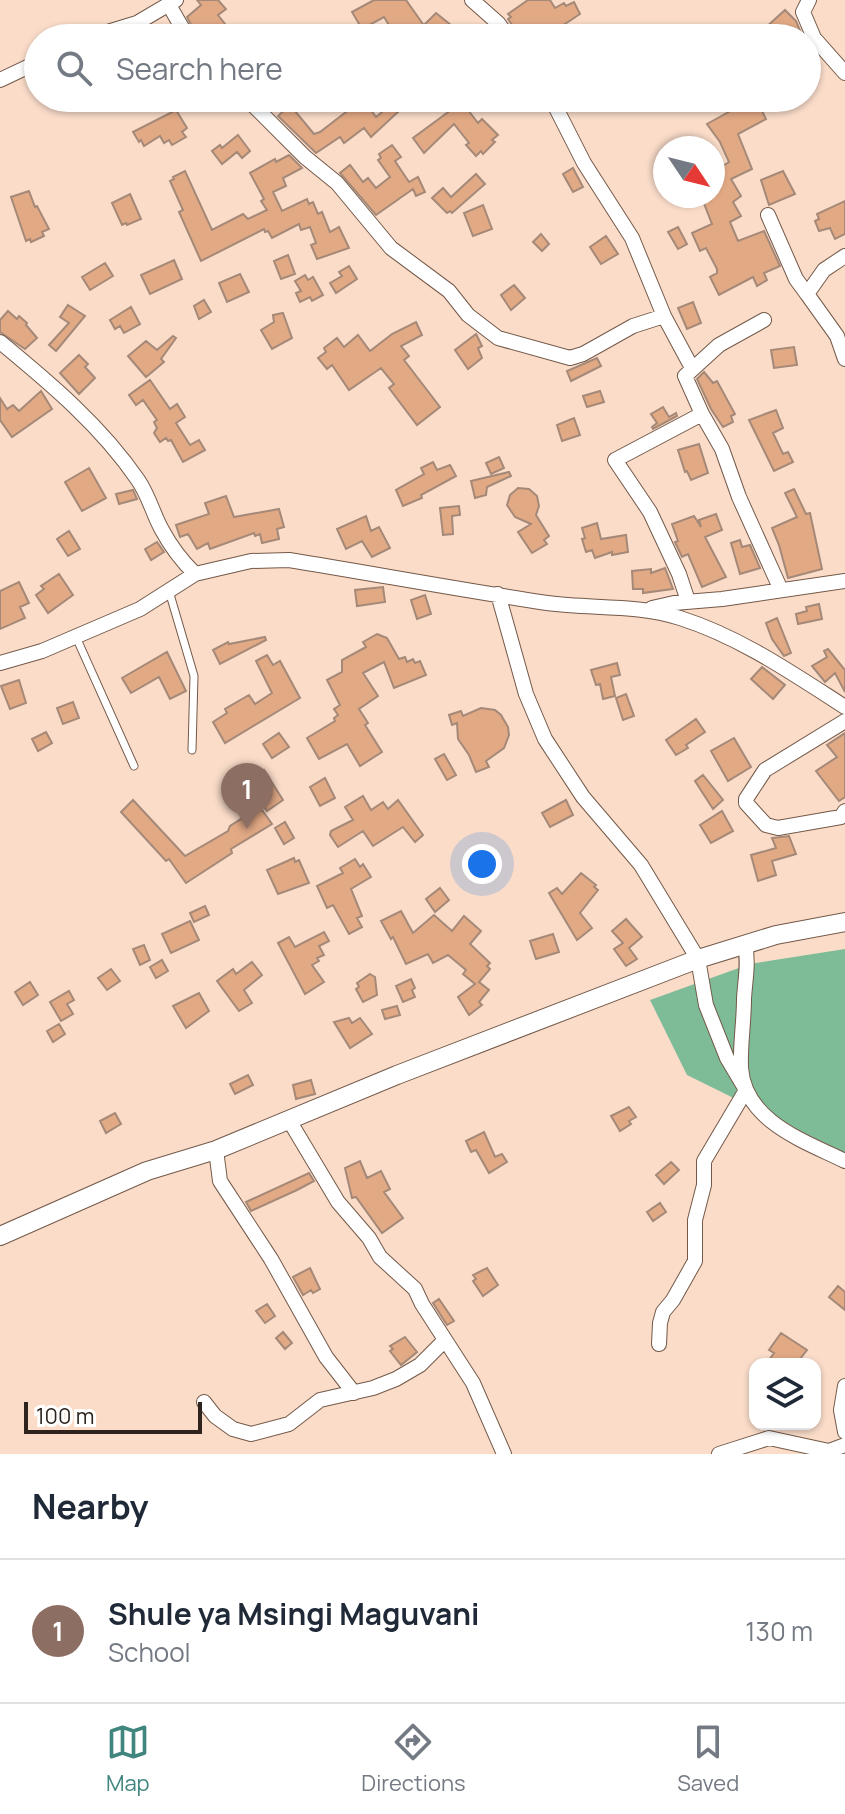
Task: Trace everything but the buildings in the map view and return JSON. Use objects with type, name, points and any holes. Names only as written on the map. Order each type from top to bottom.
[{"type":"street","points":[[472,0],[499,24]]},
{"type":"street","points":[[808,24],[803,12],[809,0]]},
{"type":"street","points":[[134,24],[173,3],[182,24]]},
{"type":"street","points":[[821,46],[845,73]]},
{"type":"street","points":[[0,80],[24,69]]},
{"type":"street","points":[[260,112],[305,157],[337,183],[391,248],[449,291],[468,315],[498,338],[570,358],[633,326],[664,316]]},
{"type":"street","points":[[558,112],[584,163],[632,238],[664,316],[692,368]]},
{"type":"street","points":[[768,215],[796,279],[837,336],[845,359]]},
{"type":"street","points":[[807,294],[824,270],[845,256]]},
{"type":"street","points":[[764,320],[719,345],[685,376],[722,449],[739,497],[781,590]]},
{"type":"street","points":[[0,342],[83,414],[108,441],[143,487],[161,530],[195,574]]},
{"type":"street","points":[[688,601],[650,512],[615,460],[702,414]]},
{"type":"street","points":[[0,663],[42,651],[140,609],[195,574],[251,561],[289,560],[578,607],[650,609],[688,601],[845,581]]},
{"type":"street","points":[[498,594],[526,694],[545,739],[583,797],[641,865],[698,959],[706,1005],[727,1058],[760,1113],[785,1131],[845,1161]]},
{"type":"street","points":[[650,609],[724,636],[801,677],[845,707]]},
{"type":"street","points":[[845,721],[765,770],[746,799],[746,803],[766,825],[778,828],[841,817],[845,811]]},
{"type":"street","points":[[0,1236],[147,1171],[216,1150],[698,959],[776,935],[845,922]]},
{"type":"street","points":[[659,1344],[663,1312],[695,1261],[695,1220],[706,1173],[704,1161],[746,1090],[741,1069],[748,970],[745,944]]},
{"type":"street","points":[[289,1120],[338,1202],[369,1238],[380,1257],[415,1289],[444,1341],[473,1383],[504,1454]]},
{"type":"street","points":[[216,1150],[220,1181],[271,1259],[326,1357],[354,1393]]},
{"type":"street","points":[[204,1402],[215,1416],[233,1429],[251,1434],[289,1424],[320,1400],[373,1388],[408,1372],[420,1365],[444,1341]]},
{"type":"street","points":[[845,1386],[841,1410],[845,1432]]},
{"type":"street","points":[[719,1454],[769,1438],[829,1451],[845,1450]]},
{"type":"lane","points":[[169,591],[194,676],[192,750]]},
{"type":"lane","points":[[76,637],[134,766]]},
{"type":"green space","points":[[845,949],[845,1153],[687,1075],[650,1000],[750,964]]},
{"type":"place","name":"Shule ya Msingi Maguvani","points":[[247,829]]}]
